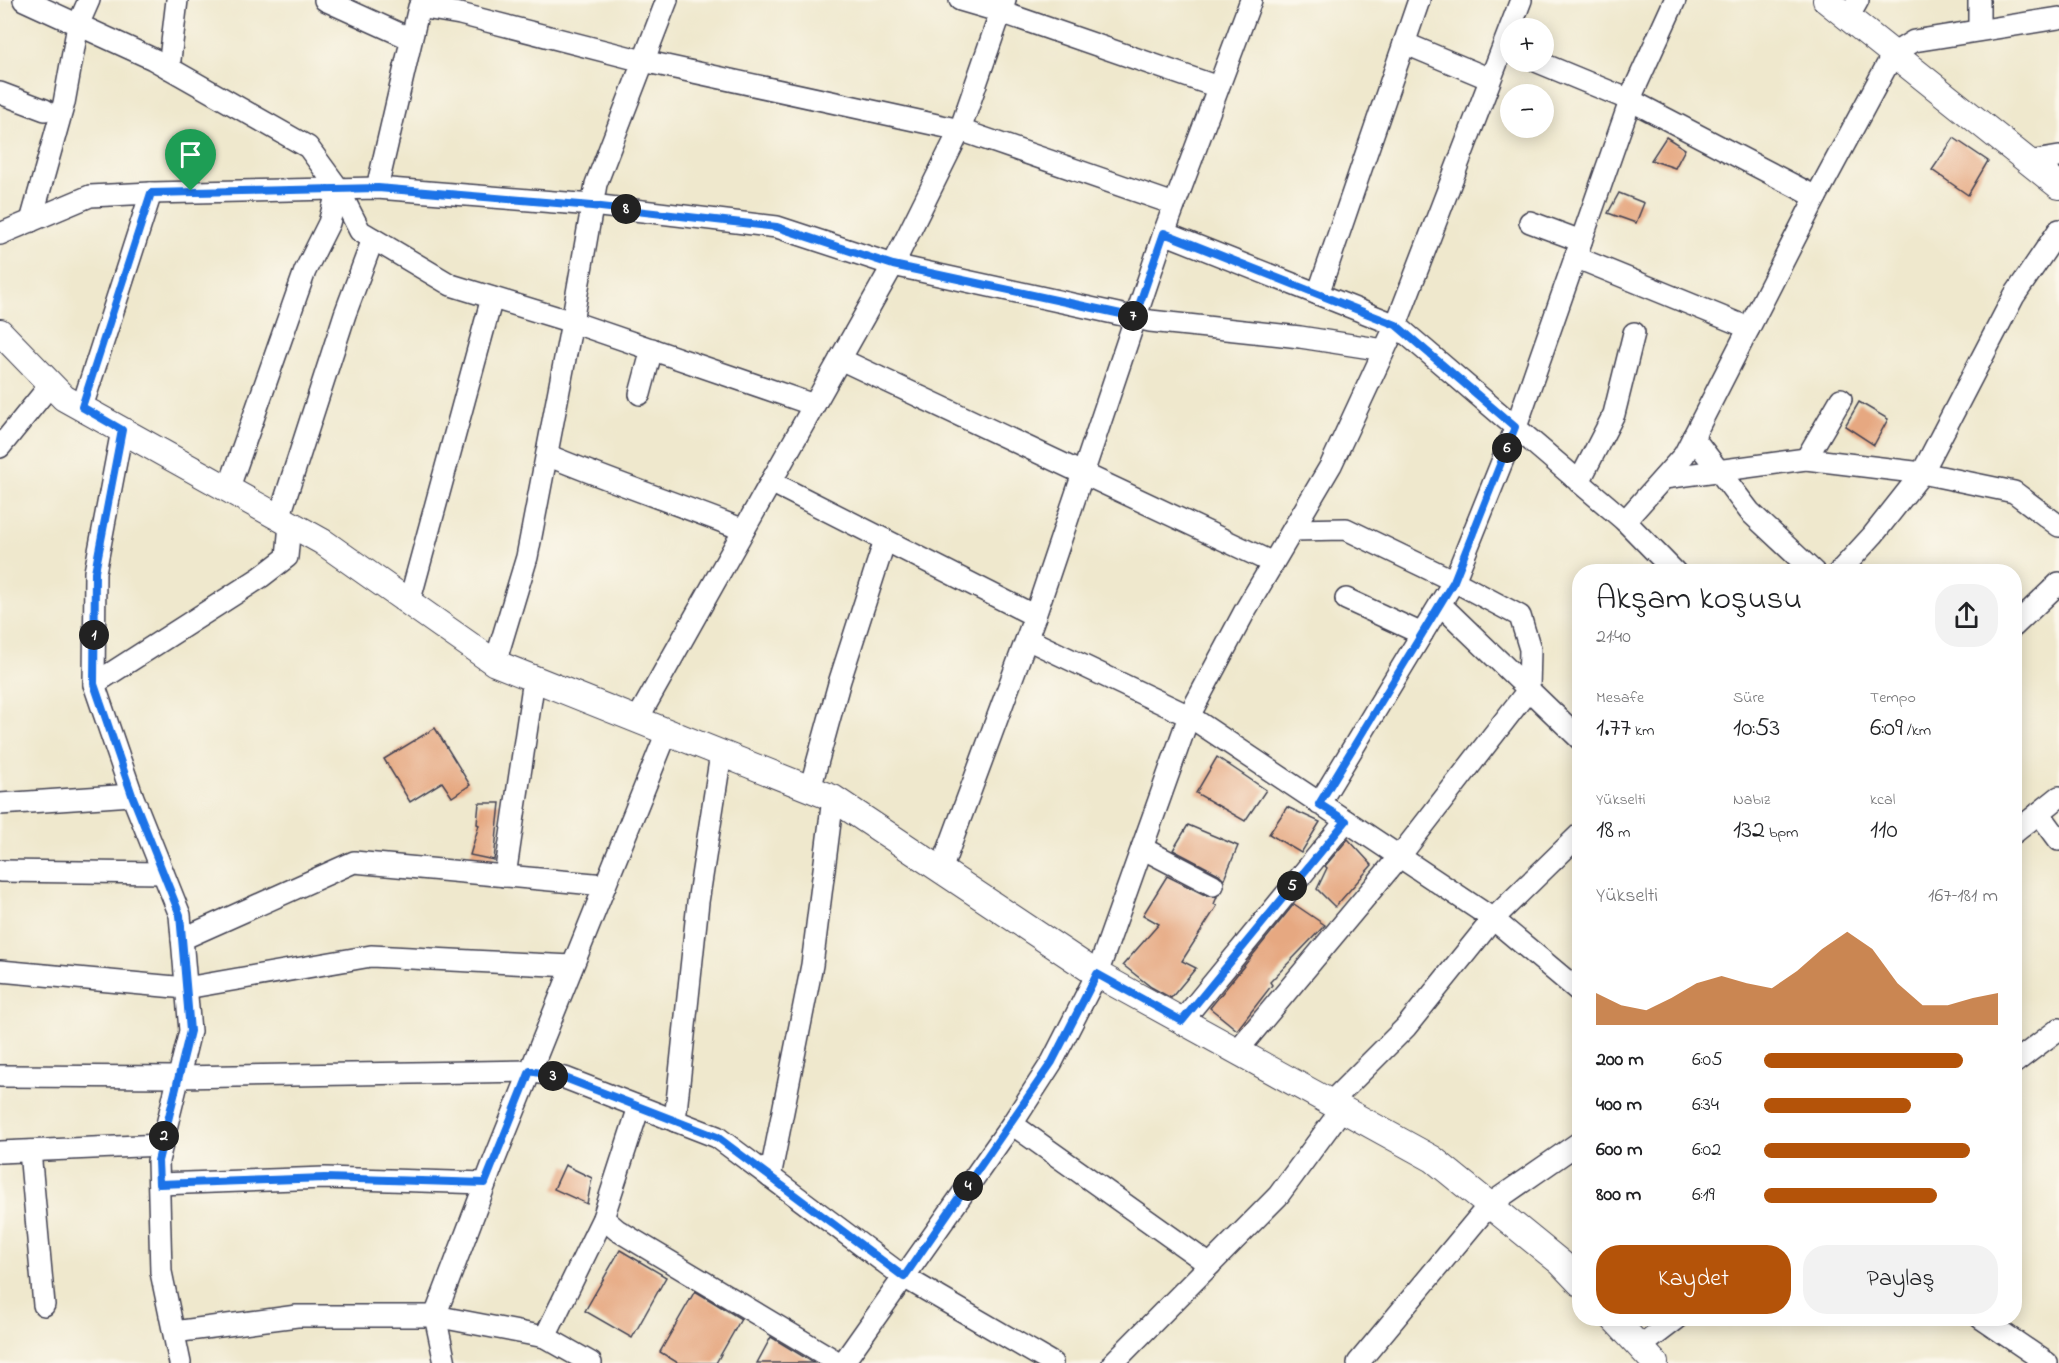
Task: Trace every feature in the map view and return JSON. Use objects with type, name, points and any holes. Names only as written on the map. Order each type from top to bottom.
[{"type":"street","points":[[24,0],[169,68],[308,147],[338,188],[360,231],[451,285],[573,322],[814,405]]},
{"type":"street","points":[[31,221],[64,103],[78,25],[89,0]]},
{"type":"street","points":[[169,68],[177,0]]},
{"type":"street","points":[[325,0],[411,39]]},
{"type":"street","points":[[495,663],[527,557],[573,322],[596,184],[667,0]]},
{"type":"street","points":[[960,0],[1003,6],[1218,87]]},
{"type":"street","points":[[941,870],[1027,639],[1174,204],[1251,0]]},
{"type":"street","points":[[1318,294],[1419,0]]},
{"type":"street","points":[[1516,18],[1521,0]]},
{"type":"street","points":[[1319,804],[1454,581],[1515,427],[1630,100],[1675,0]]},
{"type":"street","points":[[1826,0],[1853,9],[1893,54],[2059,186]]},
{"type":"street","points":[[1979,0],[1979,30]]},
{"type":"street","points":[[378,188],[420,4],[643,61],[960,130],[1174,204]]},
{"type":"street","points":[[637,720],[893,265],[960,130],[1003,6]]},
{"type":"street","points":[[1625,521],[1684,455],[1816,197],[1893,54],[1914,41],[2059,18]]},
{"type":"street","points":[[1404,43],[1490,79]]},
{"type":"street","points":[[603,1218],[617,1230],[841,1363],[1012,1124],[1052,1062],[1097,974],[1189,716],[1330,465],[1396,325],[1490,79],[1500,61]]},
{"type":"street","points":[[1554,69],[1630,100],[1816,197]]},
{"type":"street","points":[[0,93],[45,110]]},
{"type":"street","points":[[2029,162],[2059,157]]},
{"type":"street","points":[[228,490],[305,271],[329,223],[338,188]]},
{"type":"street","points":[[0,234],[90,196],[378,188],[592,206],[777,227],[893,265],[1136,316],[1150,321],[1300,337],[1384,350]]},
{"type":"street","points":[[82,407],[151,193]]},
{"type":"street","points":[[1530,222],[1578,249],[1749,328]]},
{"type":"street","points":[[1846,564],[1873,535],[1922,473],[2014,296],[2059,230]]},
{"type":"street","points":[[1164,233],[1396,325],[1625,521],[1667,564]]},
{"type":"street","points":[[94,684],[261,577],[287,557],[285,521],[345,314],[373,239]]},
{"type":"street","points":[[408,603],[492,298]]},
{"type":"street","points":[[1580,482],[1614,414],[1634,333]]},
{"type":"street","points":[[3,343],[64,398],[322,542],[495,663],[821,794],[941,870],[1097,974],[1433,1159],[1572,1274]]},
{"type":"street","points":[[640,394],[652,349]]},
{"type":"street","points":[[840,359],[1273,563]]},
{"type":"street","points":[[0,447],[51,384]]},
{"type":"street","points":[[1806,459],[1841,399]]},
{"type":"street","points":[[122,430],[95,572],[94,684],[132,795],[180,915],[190,1031],[158,1161],[160,1272],[180,1363]]},
{"type":"street","points":[[1693,436],[1750,512],[1805,564]]},
{"type":"street","points":[[547,455],[632,491],[660,497],[744,530]]},
{"type":"street","points":[[1664,478],[1806,459],[1922,473],[2014,492],[2059,526]]},
{"type":"street","points":[[771,482],[1035,616]]},
{"type":"street","points":[[1237,1051],[1399,856],[1529,689],[1530,648],[1520,616],[1454,581],[1346,530],[1293,530]]},
{"type":"street","points":[[770,1177],[812,965],[821,794],[840,680],[885,540]]},
{"type":"street","points":[[2022,618],[2059,583]]},
{"type":"street","points":[[1346,599],[1422,634]]},
{"type":"street","points":[[1440,604],[1572,731]]},
{"type":"street","points":[[1027,639],[1189,716],[1493,919],[1572,985]]},
{"type":"street","points":[[505,876],[534,679]]},
{"type":"street","points":[[445,1363],[435,1316],[485,1183],[667,732]]},
{"type":"street","points":[[675,1121],[698,902],[721,754]]},
{"type":"street","points":[[0,804],[132,795]]},
{"type":"street","points":[[2022,827],[2059,797]]},
{"type":"street","points":[[2039,813],[2059,840]]},
{"type":"street","points":[[1182,1021],[1346,821]]},
{"type":"street","points":[[1113,1363],[1278,1196],[1336,1106],[1406,1027],[1493,919],[1572,842]]},
{"type":"street","points":[[1142,848],[1213,885]]},
{"type":"street","points":[[182,939],[354,862],[605,885]]},
{"type":"street","points":[[0,871],[163,873]]},
{"type":"street","points":[[0,971],[186,988],[371,956],[572,966]]},
{"type":"street","points":[[2022,1058],[2059,1029]]},
{"type":"street","points":[[0,1076],[179,1077],[530,1071],[565,1078],[717,1137],[904,1277],[1052,1363]]},
{"type":"street","points":[[545,1337],[603,1218],[639,1107]]},
{"type":"street","points":[[1012,1124],[1210,1265]]},
{"type":"street","points":[[0,1152],[162,1145]]},
{"type":"street","points":[[1358,1363],[1489,1205],[1572,1148]]},
{"type":"street","points":[[30,1151],[44,1305]]},
{"type":"street","points":[[159,1184],[325,1178],[485,1183]]},
{"type":"street","points":[[174,1332],[297,1316],[435,1316],[545,1337],[591,1363]]},
{"type":"street","points":[[1621,1326],[1648,1355],[1672,1326]]},
{"type":"street","points":[[1993,1326],[2048,1363]]},
{"type":"building","points":[[1666,137],[1685,149],[1675,168],[1651,160]]},
{"type":"building","points":[[1954,138],[1988,161],[1968,195],[1932,170]]},
{"type":"building","points":[[1619,193],[1644,203],[1636,223],[1608,213]]},
{"type":"building","points":[[1859,402],[1888,419],[1874,445],[1845,426]]},
{"type":"building","points":[[435,728],[470,785],[452,797],[442,782],[410,802],[384,759]]},
{"type":"building","points":[[1217,757],[1266,790],[1245,821],[1196,793]]},
{"type":"building","points":[[479,803],[500,803],[494,860],[470,855],[479,825],[477,824]]},
{"type":"building","points":[[1287,807],[1320,822],[1301,853],[1269,834]]},
{"type":"building","points":[[1188,825],[1238,846],[1224,879],[1219,874],[1173,850]]},
{"type":"building","points":[[1348,839],[1372,865],[1335,907],[1317,889],[1327,868],[1325,866]]},
{"type":"building","points":[[1167,876],[1207,896],[1217,897],[1214,904],[1217,906],[1182,961],[1196,968],[1171,998],[1151,987],[1123,965],[1159,924],[1143,915]]},
{"type":"building","points":[[1294,904],[1325,925],[1270,982],[1272,985],[1237,1030],[1210,1008]]},
{"type":"building","points":[[565,1165],[592,1178],[587,1204],[554,1189]]},
{"type":"building","points":[[620,1250],[666,1277],[632,1338],[585,1311]]},
{"type":"building","points":[[695,1291],[741,1319],[716,1363],[678,1363],[660,1352]]},
{"type":"building","points":[[771,1337],[814,1363],[757,1363]]},
{"type":"route","points":[[378,188],[592,206],[777,227],[893,265],[1135,317],[1164,233],[1396,325],[1515,427],[1454,581],[1319,804],[1346,821],[1182,1021],[1097,974],[1052,1062],[1012,1124],[904,1277],[717,1137],[565,1078],[530,1071],[485,1183],[325,1178],[159,1184],[158,1161],[190,1031],[180,915],[132,795],[94,684],[95,572],[122,430],[82,407],[151,193],[191,191],[378,188]]}]
